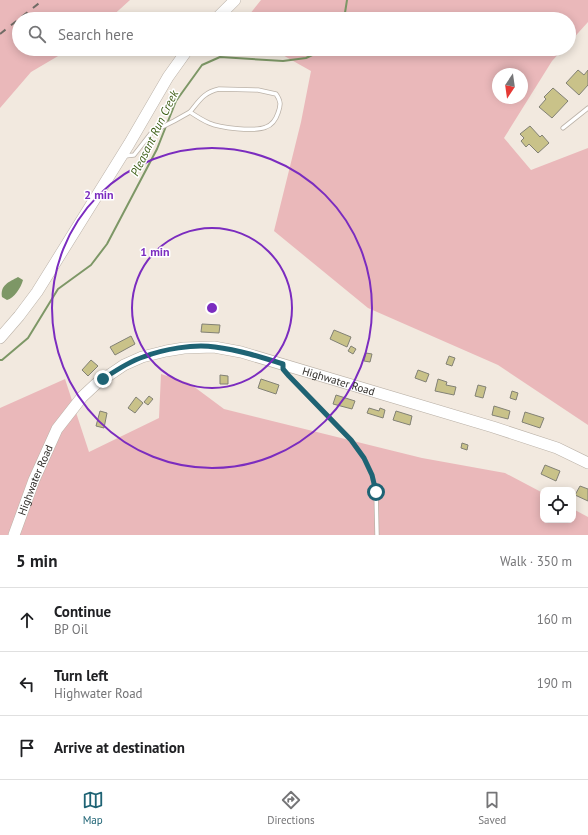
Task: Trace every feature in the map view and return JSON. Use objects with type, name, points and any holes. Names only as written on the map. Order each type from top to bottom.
[{"type":"street","points":[[223,12],[235,0]]},
{"type":"street","points":[[0,338],[37,292],[122,155],[168,77],[183,56]]},
{"type":"street","name":"Highwater Road","points":[[14,535],[34,480],[56,428],[82,396],[103,379],[124,365],[142,357],[166,351],[199,347],[214,347],[241,352],[493,427],[557,448],[588,463]]},
{"type":"lane","points":[[122,155],[134,155],[148,135],[190,112],[203,95],[211,90],[218,88],[258,90],[276,94],[281,105],[271,125],[260,129],[219,126],[209,123],[190,112]]},
{"type":"lane","points":[[563,128],[588,108]]},
{"type":"lane","points":[[283,364],[283,369],[351,440],[364,458],[372,475],[376,492],[377,535]]},
{"type":"shaded area","points":[[0,0],[130,0],[117,12],[12,12],[12,56],[58,56],[31,72],[0,108]]},
{"type":"shaded area","points":[[261,0],[588,0],[588,22],[576,35],[576,12],[252,12]]},
{"type":"shaded area","points":[[284,56],[557,56],[528,100],[528,68],[492,68],[492,104],[525,104],[504,138],[531,170],[588,148],[588,425],[498,365],[368,308],[274,231],[301,122],[311,71]]},
{"type":"shaded area","points":[[18,277],[23,280],[17,292],[7,300],[2,297],[2,290],[8,282]]},
{"type":"shaded area","points":[[161,374],[189,383],[224,409],[422,458],[505,473],[540,491],[540,523],[576,523],[576,511],[588,517],[588,535],[0,535],[0,408],[65,379],[89,452],[159,418]]},
{"type":"building","points":[[578,70],[584,75],[588,70],[588,85],[579,95],[566,83]]},
{"type":"building","points":[[553,88],[568,101],[552,118],[539,107],[546,99],[544,97]]},
{"type":"building","points":[[530,126],[540,137],[542,135],[549,143],[538,153],[529,144],[526,147],[521,141],[524,138],[520,134]]},
{"type":"building","points":[[202,324],[220,325],[219,333],[201,332]]},
{"type":"building","points":[[334,330],[351,337],[347,347],[330,339]]},
{"type":"building","points":[[131,336],[135,344],[115,355],[110,347]]},
{"type":"building","points":[[351,346],[356,349],[353,354],[348,351]]},
{"type":"building","points":[[366,353],[372,354],[370,362],[364,361]]},
{"type":"building","points":[[449,356],[455,358],[452,366],[446,364]]},
{"type":"building","points":[[91,360],[98,366],[88,376],[82,370]]},
{"type":"building","points":[[418,370],[429,374],[426,382],[415,378]]},
{"type":"building","points":[[220,375],[228,376],[228,384],[220,384]]},
{"type":"building","points":[[261,379],[279,385],[276,394],[258,388]]},
{"type":"building","points":[[438,379],[447,382],[446,385],[456,387],[454,395],[435,391]]},
{"type":"building","points":[[478,385],[486,387],[483,398],[475,396]]},
{"type":"building","points":[[512,391],[518,393],[516,400],[510,398]]},
{"type":"building","points":[[336,395],[355,401],[352,409],[333,404]]},
{"type":"building","points":[[149,396],[153,399],[148,405],[144,402]]},
{"type":"building","points":[[136,397],[143,403],[135,413],[128,408]]},
{"type":"building","points":[[494,406],[510,411],[508,419],[492,415]]},
{"type":"building","points":[[369,408],[379,411],[380,408],[385,410],[383,418],[367,413]]},
{"type":"building","points":[[100,411],[107,413],[104,428],[96,426]]},
{"type":"building","points":[[396,411],[412,416],[410,425],[393,420]]},
{"type":"building","points":[[525,412],[544,418],[540,428],[522,422]]},
{"type":"building","points":[[462,443],[468,445],[467,450],[461,448]]},
{"type":"building","points":[[545,465],[560,471],[556,481],[541,474]]},
{"type":"building","points":[[580,486],[588,489],[588,501],[576,495]]},
{"type":"waterway","name":"Pleasant Run Creek","points":[[345,12],[347,0]]},
{"type":"waterway","name":"Pleasant Run Creek","points":[[0,360],[2,360],[28,338],[58,289],[91,265],[107,244],[157,149],[176,101],[202,65],[220,57],[283,61],[306,58],[310,56]]},
{"type":"railway","points":[[28,12],[43,0]]},
{"type":"railway","points":[[0,34],[12,25]]},
{"type":"route","points":[[103,379],[124,365],[142,357],[184,348],[214,347],[241,352],[283,364],[283,369],[289,376],[351,440],[364,458],[372,475],[376,492]]}]
